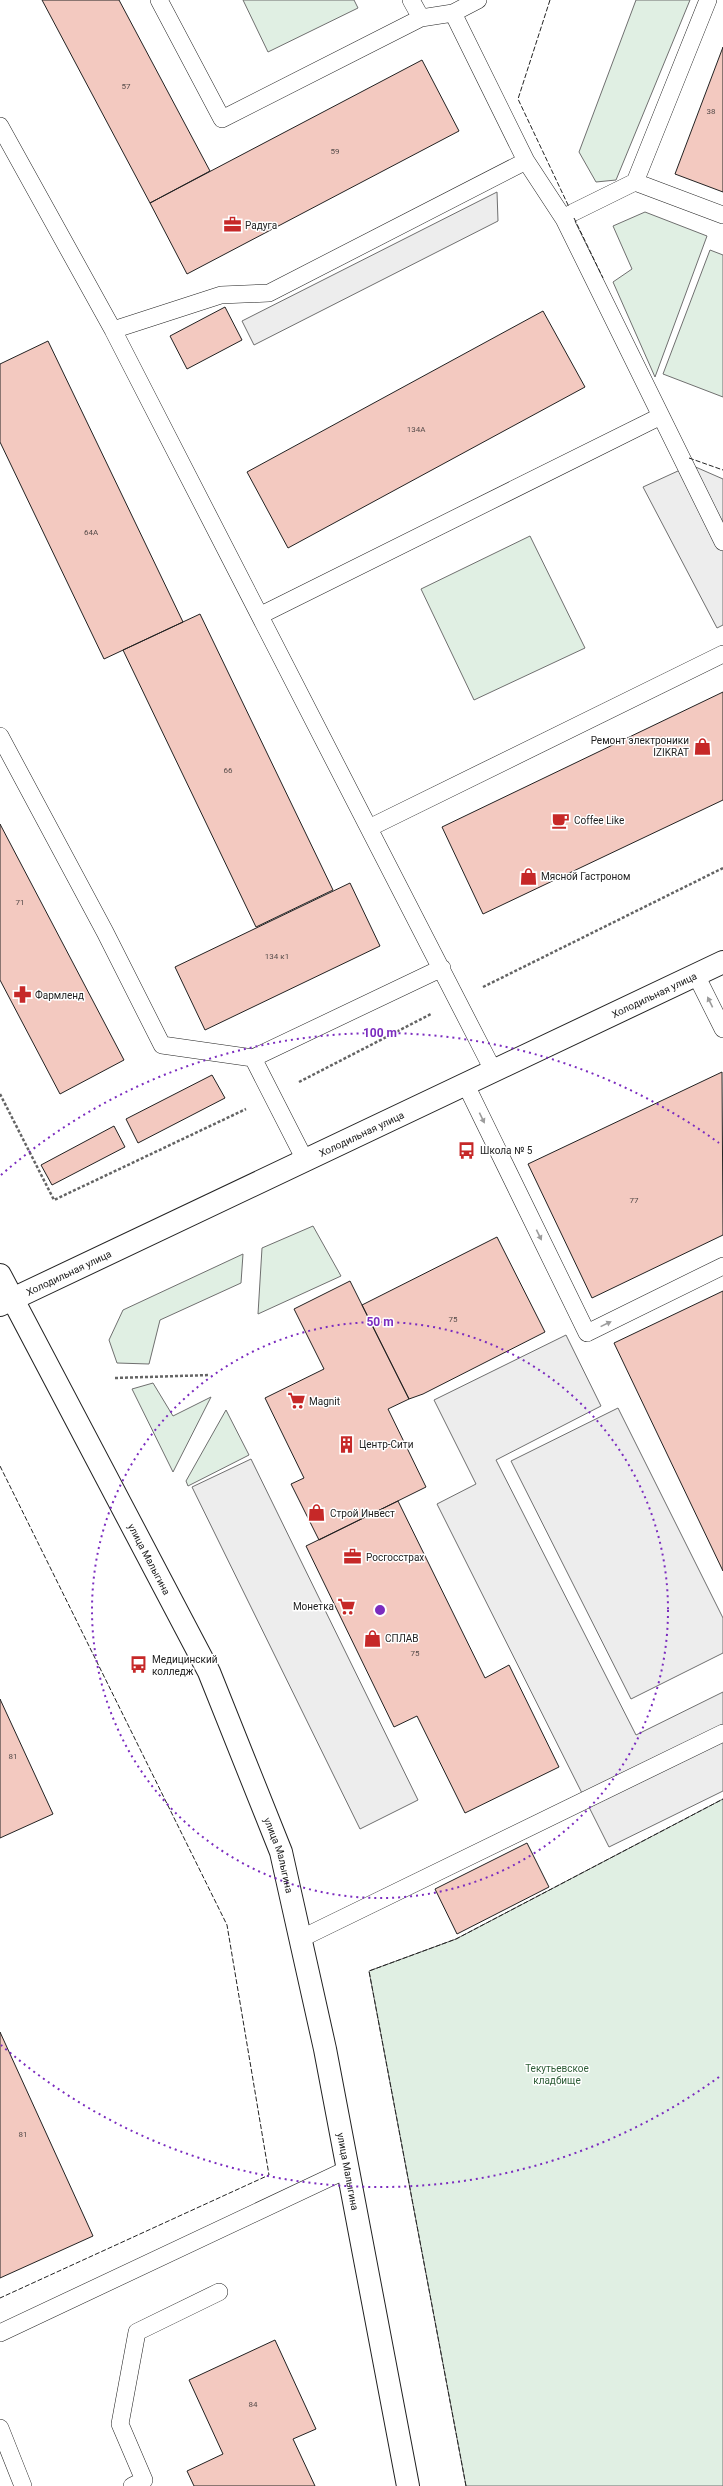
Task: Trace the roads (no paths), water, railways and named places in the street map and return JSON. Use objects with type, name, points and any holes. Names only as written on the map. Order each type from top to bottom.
[{"type":"street","name":"Холодильная улица","points":[[6,1302],[465,1083],[723,962]]},
{"type":"street","name":"улица Малыгина","points":[[0,1275],[6,1302],[209,1672],[281,1852],[325,2049],[408,2486]]},
{"type":"lane","points":[[159,0],[222,119],[420,18],[453,13],[478,0]]},
{"type":"lane","points":[[411,0],[420,18]]},
{"type":"lane","points":[[564,219],[572,213],[635,182],[708,0]]},
{"type":"lane","points":[[453,13],[526,161],[564,219],[723,542]]},
{"type":"lane","points":[[0,126],[113,330],[261,615],[493,1070]]},
{"type":"lane","points":[[113,330],[221,295],[269,293],[526,161]]},
{"type":"lane","points":[[635,182],[723,215]]},
{"type":"lane","points":[[261,615],[662,416]]},
{"type":"lane","points":[[369,828],[723,654]]},
{"type":"lane","points":[[0,736],[162,1045],[253,1058],[442,968]]},
{"type":"lane","points":[[696,975],[723,1029]]},
{"type":"lane","points":[[253,1058],[305,1160]]},
{"type":"lane","points":[[465,1083],[587,1333],[723,1266]]},
{"type":"lane","points":[[300,1939],[723,1733]]},
{"type":"lane","points":[[0,2333],[348,2169]]},
{"type":"lane","points":[[132,2486],[144,2480],[120,2424],[137,2332],[219,2292]]},
{"type":"lane","points":[[0,2428],[23,2486]]},
{"type":"place","name":"Радуга","points":[[232,225]]},
{"type":"place","name":"Ремонт электроники IZIKRAT","points":[[702,746]]},
{"type":"place","name":"Coffee Like","points":[[561,820]]},
{"type":"place","name":"Мясной Гастроном","points":[[528,876]]},
{"type":"place","name":"Фармленд","points":[[22,995]]},
{"type":"place","name":"Школа № 5","points":[[467,1150]]},
{"type":"place","name":"Magnit","points":[[296,1401]]},
{"type":"place","name":"Центр-Сити","points":[[346,1444]]},
{"type":"place","name":"Строй Инвест","points":[[317,1513]]},
{"type":"place","name":"Росгосстрах","points":[[353,1557]]},
{"type":"place","name":"Монетка","points":[[347,1606]]},
{"type":"place","name":"СПЛАВ","points":[[372,1638]]},
{"type":"place","name":"Медицинский колледж","points":[[139,1665]]},
{"type":"park label","name":"Текутьевское кладбище","points":[[557,2074]]}]
